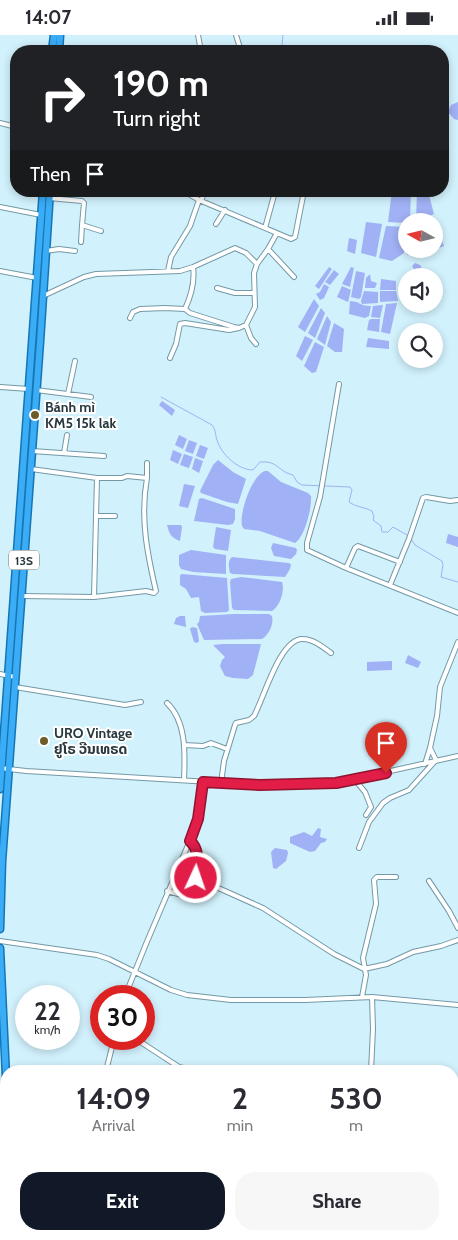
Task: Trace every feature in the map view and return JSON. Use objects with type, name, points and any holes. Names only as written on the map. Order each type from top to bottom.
[{"type":"highway","name":"13S","points":[[0,789],[21,596],[25,491],[31,469],[32,390],[43,296],[46,251],[43,197]]},
{"type":"highway","name":"13S","points":[[0,929],[1,875],[15,687],[12,676],[32,390],[37,278],[49,197]]},
{"type":"highway","points":[[0,948],[5,1065]]},
{"type":"street","points":[[60,197],[84,203],[81,242]]},
{"type":"street","points":[[194,197],[290,239],[295,237],[303,197]]},
{"type":"street","points":[[168,271],[171,257],[190,226],[195,206],[202,197]]},
{"type":"street","points":[[265,228],[273,197]]},
{"type":"street","points":[[0,207],[45,216]]},
{"type":"street","points":[[216,224],[225,210]]},
{"type":"street","points":[[82,225],[101,231]]},
{"type":"street","points":[[170,358],[176,344],[180,324],[186,323],[230,330],[246,325],[255,307],[253,293],[254,273],[277,233]]},
{"type":"street","points":[[43,296],[84,277],[96,274],[180,271],[235,248],[246,253],[257,265]]},
{"type":"street","points":[[46,251],[59,249],[75,251]]},
{"type":"street","points":[[268,249],[294,277]]},
{"type":"street","points":[[185,309],[194,275],[193,267]]},
{"type":"street","points":[[0,271],[37,278]]},
{"type":"street","points":[[217,288],[234,293],[253,293]]},
{"type":"street","points":[[130,318],[133,312],[140,309],[185,309],[190,313],[239,327]]},
{"type":"street","points":[[246,325],[251,338],[256,344]]},
{"type":"street","points":[[68,394],[74,361]]},
{"type":"street","points":[[339,384],[322,486],[306,547],[310,553],[458,613]]},
{"type":"street","points":[[0,387],[90,397]]},
{"type":"street","points":[[64,453],[68,435]]},
{"type":"street","points":[[32,451],[104,456]]},
{"type":"street","points":[[21,596],[94,597],[146,591],[156,592],[144,528],[147,463]]},
{"type":"street","points":[[31,469],[97,478],[122,478],[127,476],[147,478]]},
{"type":"street","points":[[94,597],[97,478]]},
{"type":"street","points":[[390,585],[423,498],[458,500]]},
{"type":"street","points":[[97,516],[115,516]]},
{"type":"street","points":[[346,568],[355,548],[358,546],[400,562]]},
{"type":"street","points":[[221,783],[227,749],[236,723],[249,720],[254,715],[280,658],[290,643],[301,639],[308,640],[320,645],[331,653]]},
{"type":"street","points":[[425,763],[437,716],[440,687],[458,643]]},
{"type":"street","points":[[0,674],[12,676]]},
{"type":"street","points":[[15,687],[125,705],[141,702]]},
{"type":"street","points":[[167,703],[174,711],[183,733],[184,780]]},
{"type":"street","points":[[184,745],[203,746],[211,743],[227,749]]},
{"type":"street","points":[[430,748],[436,760]]},
{"type":"street","points":[[1,768],[203,782],[301,785],[336,783],[458,756]]},
{"type":"street","points":[[360,848],[368,822],[383,803],[408,790],[436,760]]},
{"type":"street","points":[[355,779],[365,792],[371,807],[366,815]]},
{"type":"street","points":[[129,985],[190,841],[198,819],[203,782]]},
{"type":"street","points":[[168,891],[185,897],[190,890],[192,881],[196,878],[198,855],[190,841]]},
{"type":"street","points":[[362,997],[366,975],[363,958],[376,903],[374,880],[377,877],[396,877]]},
{"type":"street","points":[[196,878],[199,881],[263,908],[334,954],[364,969],[387,964],[413,952],[458,940]]},
{"type":"street","points":[[429,881],[458,928]]},
{"type":"street","points":[[0,941],[97,955],[181,994],[207,998],[296,1000],[372,997],[458,1005]]},
{"type":"street","points":[[371,1065],[372,997]]},
{"type":"street","points":[[108,1065],[111,1050]]},
{"type":"street","points":[[154,1050],[178,1065]]},
{"type":"water","points":[[458,102],[458,120],[454,119],[449,113],[451,105]]},
{"type":"water","points":[[391,197],[411,197],[410,213],[398,213],[398,223],[388,222]]},
{"type":"water","points":[[417,197],[430,197],[434,213],[416,213]]},
{"type":"water","points":[[366,222],[382,224],[376,257],[361,253]]},
{"type":"water","points":[[386,226],[398,227],[398,257],[392,261],[379,258]]},
{"type":"water","points":[[349,238],[357,240],[355,254],[347,251]]},
{"type":"water","points":[[415,263],[422,268],[413,268],[412,266]]},
{"type":"water","points":[[329,267],[332,269],[319,289],[315,286]]},
{"type":"water","points":[[351,267],[354,268],[350,287],[342,284]]},
{"type":"water","points":[[334,270],[339,274],[330,285],[325,282]]},
{"type":"water","points":[[356,271],[365,273],[359,299],[351,297]]},
{"type":"water","points":[[370,274],[371,281],[377,283],[375,288],[365,288],[366,278]]},
{"type":"water","points":[[381,279],[396,281],[396,290],[380,290]]},
{"type":"water","points":[[324,284],[329,287],[324,298],[320,300],[316,294],[320,292]]},
{"type":"water","points":[[342,286],[351,290],[348,302],[337,297]]},
{"type":"water","points":[[364,291],[378,292],[378,303],[362,304]]},
{"type":"water","points":[[380,291],[396,291],[398,301],[380,302]]},
{"type":"water","points":[[314,299],[319,306],[305,332],[298,327]]},
{"type":"water","points":[[350,301],[371,306],[369,316],[365,318],[349,314]]},
{"type":"water","points":[[397,303],[390,334],[381,332],[386,304]]},
{"type":"water","points":[[383,305],[380,318],[371,317],[373,306]]},
{"type":"water","points":[[321,308],[325,313],[315,338],[308,333]]},
{"type":"water","points":[[327,316],[331,322],[325,345],[317,339]]},
{"type":"water","points":[[380,319],[379,332],[367,330],[369,320]]},
{"type":"water","points":[[334,323],[344,329],[342,352],[335,352],[327,346]]},
{"type":"water","points":[[305,336],[313,340],[302,361],[296,356]]},
{"type":"water","points":[[368,338],[389,341],[389,349],[366,347]]},
{"type":"water","points":[[315,342],[324,347],[316,372],[312,373],[304,366]]},
{"type":"water","points":[[162,401],[175,410],[172,416],[159,405]]},
{"type":"water","points":[[179,435],[187,439],[183,449],[175,445]]},
{"type":"water","points":[[189,440],[197,443],[193,454],[185,451]]},
{"type":"water","points":[[200,445],[208,448],[204,459],[196,456]]},
{"type":"water","points":[[173,450],[182,454],[178,464],[170,460]]},
{"type":"water","points":[[184,454],[193,457],[189,468],[180,465]]},
{"type":"water","points":[[195,458],[203,461],[199,473],[192,469]]},
{"type":"water","points":[[218,460],[233,472],[246,479],[238,504],[227,502],[200,491],[213,465]]},
{"type":"water","points":[[265,471],[268,471],[281,482],[311,496],[307,521],[302,535],[295,543],[260,531],[244,529],[242,526],[242,512],[251,487],[255,479]]},
{"type":"water","points":[[184,484],[195,486],[188,508],[179,506]]},
{"type":"water","points":[[202,498],[235,509],[233,524],[194,521],[199,499]]},
{"type":"water","points":[[167,525],[181,525],[180,541],[171,535]]},
{"type":"water","points":[[216,527],[231,530],[228,551],[213,547]]},
{"type":"water","points":[[448,534],[458,537],[458,547],[446,543]]},
{"type":"water","points":[[273,543],[296,548],[296,554],[291,559],[274,556],[271,548]]},
{"type":"water","points":[[191,550],[226,555],[226,574],[193,572],[181,569],[179,555]]},
{"type":"water","points":[[232,557],[291,564],[285,577],[233,574],[230,573],[229,567],[229,560]]},
{"type":"water","points":[[180,575],[227,578],[229,610],[227,612],[205,613],[201,611],[199,597],[191,598],[186,589],[180,585]]},
{"type":"water","points":[[241,577],[282,582],[282,594],[275,609],[272,611],[234,610],[232,608],[230,582],[231,579]]},
{"type":"water","points":[[269,614],[272,616],[272,626],[267,635],[262,639],[204,640],[197,624],[200,616]]},
{"type":"water","points":[[185,616],[186,627],[174,624],[176,618]]},
{"type":"water","points":[[192,627],[197,628],[199,641],[197,643],[194,642],[190,629]]},
{"type":"water","points":[[261,644],[253,675],[248,679],[225,676],[220,666],[225,657],[213,645]]},
{"type":"water","points":[[408,655],[421,662],[418,668],[405,663]]},
{"type":"water","points":[[392,661],[392,670],[367,671],[367,662]]},
{"type":"water","points":[[318,828],[321,829],[320,837],[327,839],[315,851],[310,852],[290,843],[290,837],[304,832],[312,836]]},
{"type":"water","points":[[275,848],[287,850],[288,853],[286,861],[276,869],[273,868],[271,852]]},
{"type":"waterway","points":[[282,45],[283,35]]},
{"type":"waterway","points":[[161,397],[212,425],[222,451],[236,464],[253,470],[260,462],[271,463],[293,475],[297,482],[302,485],[350,487],[352,490],[349,502],[372,511],[373,520],[381,526],[382,532],[388,532],[393,527],[407,535]]},
{"type":"waterway","points":[[411,539],[415,545],[442,561],[441,577],[458,582]]},
{"type":"place","name":"Bánh mì KM5 15k lak","points":[[35,415]]},
{"type":"place","name":"URO Vintage ຢູໂຣ ວີນເທຣດ","points":[[44,741]]},
{"type":"route","points":[[196,878],[198,855],[190,841],[198,819],[203,782],[260,785],[336,783],[386,773]]}]
